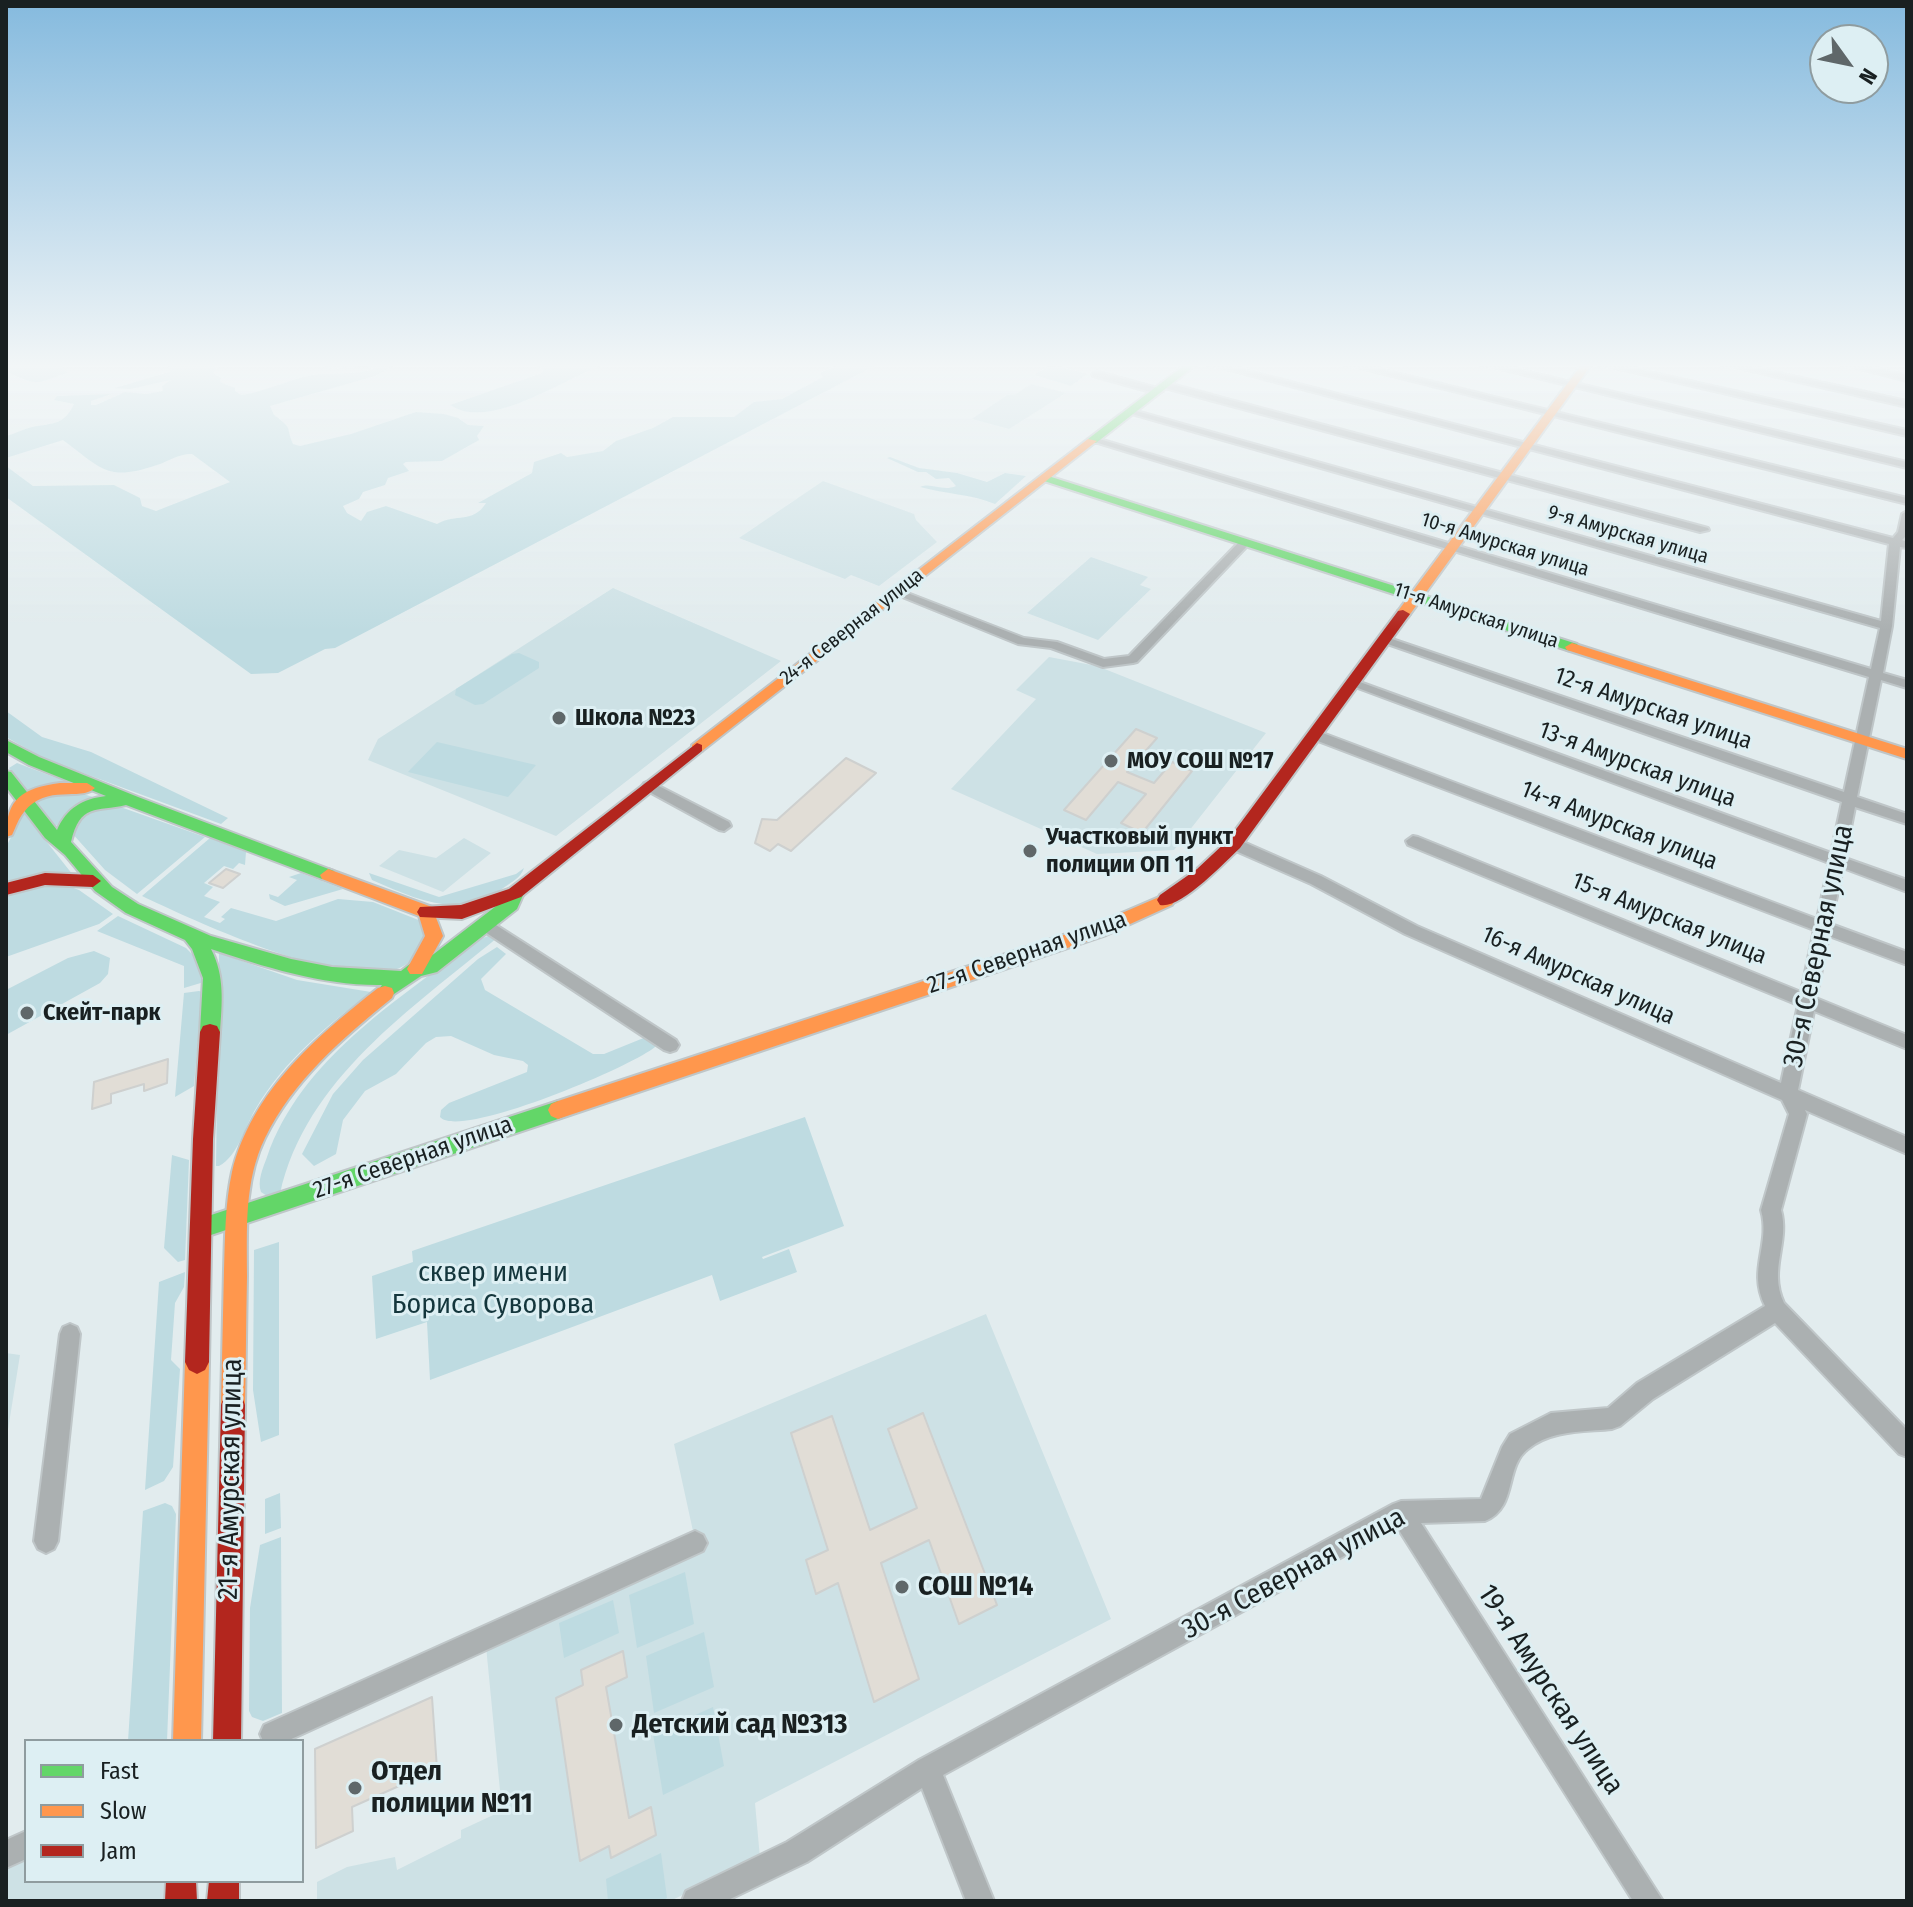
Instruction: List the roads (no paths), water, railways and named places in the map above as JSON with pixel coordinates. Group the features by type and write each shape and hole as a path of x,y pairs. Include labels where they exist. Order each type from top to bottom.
{"main road":[{"name":"24-я Северная улица","path":"426,912 462,912 515,893 1077,453"},
{"name":"27-я Северная улица","path":"202,1228 1100,930 1159,906 1189,887 1234,844 1521,453"},
{"name":"11-я Амурская улица","path":"1045,478 1907,754"},
{"path":"6,745 34,761 98,788 426,912 434,936 429,951 411,973 385,982 343,979 188,931 114,898 93,881 63,841 54,837 6,776"},
{"path":"7,820 24,801 55,789 98,788"},
{"path":"63,841 66,820 82,807 105,800 132,801"},
{"path":"6,889 45,879 93,881"},
{"name":"24-я Северная улица","path":"237,1217 237,1194 245,1156 286,1084 330,1036 411,973 431,967 511,904 515,893"},
{"name":"21-я Амурская улица","path":"187,1739 203,1139 213,981 207,953 188,931"},
{"name":"21-я Амурская улица","path":"227,1739 237,1217"}],"street":[{"name":"10-я Амурская улица","path":"1136,453 1875,677 1907,684"},
{"name":"9-я Амурская улица","path":"1273,453 1886,626"},
{"path":"1411,453 1704,530"},
{"path":"1553,453 1901,543"},
{"path":"1710,453 1907,501"},
{"path":"1857,453 1907,465"},
{"name":"30-я Северная улица","path":"696,1901 797,1852 928,1769 1401,1512 1485,1510 1493,1504 1510,1455 1518,1442 1551,1424 1612,1418 1645,1391 1777,1310 1767,1289 1767,1270 1775,1224 1771,1210 1798,1114 1788,1094 1864,740 1891,584 1907,514"},
{"path":"896,592 1022,641 1053,645 1103,663 1119,663 1133,659 1245,542"},
{"path":"1891,584 1907,589"},
{"name":"12-я Амурская улица","path":"1385,641 1907,819"},
{"name":"13-я Амурская улица","path":"1353,684 1907,886"},
{"name":"14-я Амурская улица","path":"1315,735 1907,959"},
{"path":"649,786 724,826"},
{"name":"15-я Амурская улица","path":"1413,841 1907,1042"},
{"name":"16-я Амурская улица","path":"1234,844 1330,887 1411,930 1907,1146"},
{"path":"485,924 670,1045"},
{"path":"1777,1310 1907,1446"},
{"path":"46,1541 70,1334"},
{"name":"19-я Амурская улица","path":"1401,1512 1649,1901"},
{"path":"273,1734 695,1543"},
{"path":"928,1769 980,1901"}],"place":[{"name":"Школа №23","path":"559,718"},
{"name":"МОУ СОШ №17","path":"1111,761"},
{"name":"Участковый пункт полиции ОП 11","path":"1030,851"},
{"name":"Скейт-парк","path":"27,1013"},
{"name":"СОШ №14","path":"902,1587"},
{"name":"Детский сад №313","path":"616,1725"},
{"name":"Отдел полиции №11","path":"355,1788"}],"park label":[{"name":"сквер имени Бориса Суворова","path":"493,1289"}]}
